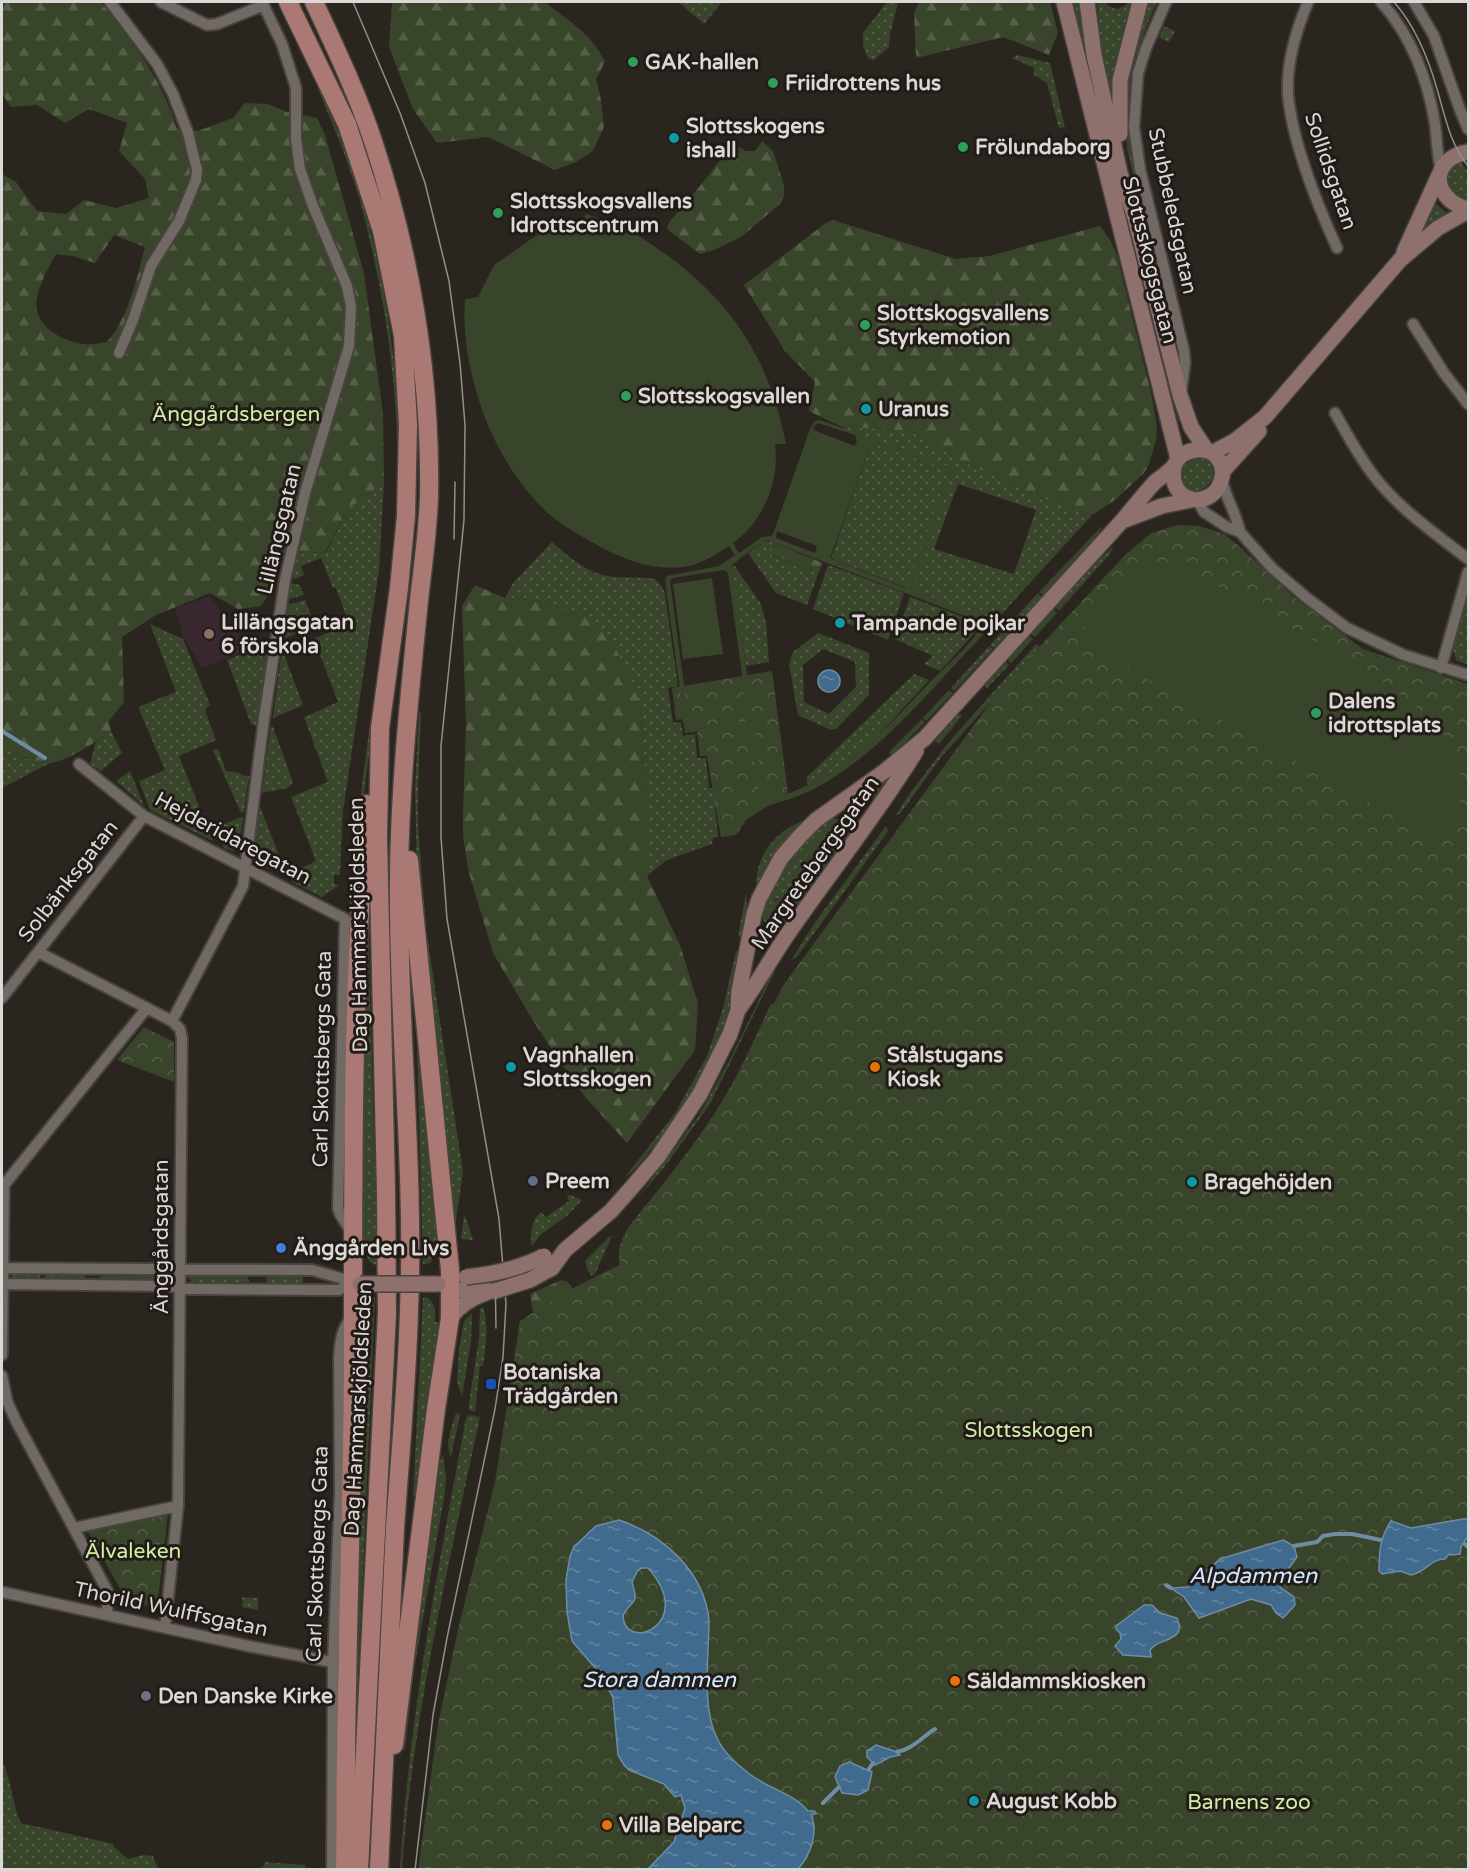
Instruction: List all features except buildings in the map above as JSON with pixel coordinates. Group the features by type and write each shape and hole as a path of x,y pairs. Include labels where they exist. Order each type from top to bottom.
{"main road":[{"name":"Dag Hammarskjöldsleden","path":"288,2 347,124 382,231 403,336 408,425 406,516 399,588 380,728 378,838 387,1191 387,1313 359,1869"},
{"name":"Dag Hammarskjöldsleden","path":"314,2 339,56 372,139 398,225 413,291 423,357 427,422 428,514 399,840 410,1309 393,1562 379,1869"},
{"name":"Slottsskogsgatan","path":"1064,2 1176,463"},
{"name":"Slottsskogsgatan","path":"1088,2 1094,55 1120,172 1127,188 1180,395 1191,427 1209,452"},
{"name":"Slottsskogsgatan","path":"1127,188 1118,94 1121,72 1140,2"},
{"path":"1468,152 1453,156 1440,172 1443,189 1451,201 1468,210"},
{"name":"Margretebergsgatan","path":"1400,260 1440,172"},
{"name":"Margretebergsgatan","path":"738,1010 739,991 759,899 781,858 801,835 816,820 863,788 924,738 1122,521 1151,486 1192,451 1209,452 1236,440 1264,417 1400,260 1438,228 1468,210"},
{"name":"Margretebergsgatan","path":"1122,521 1162,506 1194,500 1214,492 1222,476 1260,430 1264,417"},
{"path":"1209,452 1221,464 1222,476"},
{"path":"1176,463 1174,481 1177,489 1194,500"},
{"path":"345,1869 353,1315 356,1284 352,1233 357,982 368,792 380,728"},
{"name":"Margretebergsgatan","path":"356,1284 459,1287 495,1291 530,1280 548,1262 611,1211 657,1158 700,1094 726,1043 738,1010 758,983 784,939 888,795 924,738"},
{"path":"381,1816 399,1720 436,1409 450,1318 459,1287 403,786"},
{"name":"Margretebergsgatan","path":"459,1287 490,1274 548,1262"}],"street":[{"path":"110,2 157,64 173,94 188,133 197,170 196,180 179,221 151,266 119,353"},
{"path":"161,2 207,25 217,24 263,3"},
{"name":"Stubbeledsgatan","path":"1166,2 1138,73 1134,127 1140,169 1184,351 1185,363 1180,395"},
{"name":"Sollidsgatan","path":"1308,2 1296,32 1289,103 1302,159 1337,248"},
{"path":"1381,2 1404,32 1419,67 1435,123 1440,172"},
{"path":"1414,2 1434,36 1468,129"},
{"name":"Lillängsgatan","path":"246,868 285,580 305,493 349,346 351,307 347,286 300,169 296,140 296,88 282,44 263,3"},
{"path":"1413,324 1444,373 1468,404"},
{"path":"1335,413 1368,468 1382,485 1424,524 1468,559"},
{"path":"1222,476 1226,498 1240,532"},
{"path":"1194,500 1204,512 1227,527 1240,532 1272,568 1342,624 1384,647 1441,668 1468,675"},
{"path":"1441,668 1468,572"},
{"name":"Hejderidaregatan","path":"79,764 144,816 345,919"},
{"name":"Solbänksgatan","path":"2,998 144,816"},
{"path":"38,952 172,1021 243,886 246,868"},
{"name":"Carl Skottsbergs Gata","path":"345,919 338,1208 352,1233"},
{"path":"2,1355 2,1253 6,1173 146,1009"},
{"name":"Änggårdsgatan","path":"165,1627 178,1506 181,1288 183,1038 180,1029 172,1021"},
{"path":"2,1268 312,1270 356,1284"},
{"path":"257,1290 258,1269"},
{"path":"92,1270 92,1285"},
{"path":"2,1284 339,1290 356,1284"},
{"name":"Carl Skottsbergs Gata","path":"332,1869 333,1662 340,1491 339,1358 341,1338 345,1326 353,1315"},
{"path":"2,1376 4,1402 108,1592 107,1614"},
{"path":"74,1528 178,1506"},
{"name":"Thorild Wulffsgatan","path":"2,1592 248,1646 333,1662"}],"shaded area":[{"name":"Lillängsgatan 6 förskola","path":"210,596 236,631 243,652 202,668 183,636 175,608"}],"green space":[{"name":"Änggårdsbergen","path":"2,2 101,2 154,76 177,128 198,131 233,118 245,103 268,104 287,112 317,118 325,135 364,273 383,414 384,482 348,509 325,552 283,554 274,586 261,606 238,609 210,593 156,615 122,637 124,702 109,721 111,731 73,755 50,763 31,760 2,746 2,174 16,182 37,211 66,214 84,200 116,208 149,198 145,179 119,151 127,123 89,109 65,123 37,105 11,107 2,94","holes":["114,235 145,247 126,310 121,322 107,342 77,343 62,338 39,318 37,297 56,254 73,256 95,263"]},
{"path":"389,2 545,2 587,36 605,62 596,79 604,127 593,151 576,162 555,170 488,137 437,143 413,109 389,47 392,4"},
{"path":"678,2 722,2 704,24"},
{"path":"887,2 898,2 889,47 874,60 868,58 863,46 863,33"},
{"path":"919,2 1050,2 1058,33 1049,55 1003,37 916,58 914,12"},
{"path":"1073,2 1084,2 1117,170 1163,361 1181,420 1179,422 1147,307"},
{"path":"1097,2 1105,2 1117,9 1128,2 1134,2 1112,92 1109,89 1102,64"},
{"path":"1148,2 1157,2 1135,62 1128,123 1133,166 1181,362 1180,367 1127,149 1125,106 1129,75"},
{"path":"1164,26 1175,31 1169,42 1159,38"},
{"path":"1017,55 1050,63 1065,127 1059,128 1047,83 1033,74 1034,68 1012,58"},
{"path":"319,85 339,132 362,199 360,200 317,86"},
{"path":"762,141 773,151 784,185 784,196 779,205 741,237 700,254 667,229 668,224 732,143 746,151 755,151"},
{"path":"1458,158 1468,172 1468,202 1455,198 1446,181 1449,170"},
{"path":"360,201 362,201 379,266 390,332 397,399 399,516 391,596 359,837 364,766 391,575 398,481 394,387 389,340"},
{"path":"1433,201 1451,217 1422,232 1421,231"},
{"name":"Slottsskogsvallen","path":"586,214 613,223 671,258 714,296 732,317 760,362 779,415 786,444 775,444 775,472 772,486 753,524 733,543 739,553 762,537 773,534 810,429 815,421 820,420 932,460 950,467 953,471 912,589 984,618 987,624 986,629 922,701 882,740 838,775 797,797 767,806 761,803 748,726 691,732 687,731 685,726 665,580 667,576 719,566 735,555 729,546 693,565 669,568 645,565 611,552 583,537 550,514 519,480 491,432 481,406 467,351 465,299 478,297 494,265 544,230 580,226","holes":["818,423 855,435 857,440 855,446 813,430","873,444 946,469 948,472 908,586 905,588 830,558 870,446","777,531 817,546 815,553 776,538","767,540 978,621 982,627 894,720 858,753 817,781 766,801 732,565","724,570 728,573 748,718 745,721 691,728 670,581 673,578"]},
{"path":"833,220 956,259 989,256 1100,226 1117,255 1157,426 1156,440 1144,473 1115,500 1092,515 1029,493 956,458 911,431 840,426 809,411 815,382 785,351 744,285"},
{"path":"840,426 911,431 956,458 1029,493 1092,515 988,629 985,619 831,558 871,443","holes":["958,484 1036,510 1014,574 934,549"]},
{"path":"1203,457 1214,465 1211,482 1198,491 1186,490 1179,473 1189,462"},
{"path":"384,482 379,570 343,811 340,875 334,875 334,884 339,885 322,897 292,882 293,872 316,861 291,797 328,782 304,717 338,702 314,639 349,623 336,588 333,588 321,558 301,566 304,575 295,579 291,577 298,553 326,552 348,509"},
{"name":"Slottsskogen","path":"1178,525 1199,526 1224,534 1294,597 1363,649 1468,684 1468,1869 418,1870 438,1724 459,1625 495,1482 520,1321 567,1291 621,1264 622,1239 726,1098 744,1067 782,987 1002,687 1125,555 1151,533"},
{"path":"1102,526 1097,535 1043,595 1039,592"},
{"path":"766,541 772,542 770,554 818,574 807,605 776,593 748,553"},
{"path":"552,542 574,560 598,574 655,579 662,586 665,594 678,686 668,688 673,723 681,722 683,736 695,734 697,758 706,758 709,788 717,788 719,807 715,807 718,836 713,838 712,844 667,860 647,876 647,791 640,706 583,616 535,600 505,598 513,583"},
{"path":"772,542 823,563 818,574 769,553"},
{"path":"1113,547 1110,554 1059,611 1055,607"},
{"name":"Dalens idrottsplats","path":"1147,563 1185,573 1236,596 1353,663 1403,696 1425,714 1454,751 1461,775 1458,809 1442,842 1076,640 1098,607 1115,587"},
{"path":"734,565 761,604 766,623 769,662 746,666 732,570"},
{"path":"828,565 904,593 888,640 813,609"},
{"path":"712,578 723,654 683,659 673,584"},
{"path":"290,583 300,585 304,595 289,599"},
{"path":"475,585 505,598 535,600 583,616 607,637 628,668 640,706 647,791 647,876 680,945 698,1004 695,1050 627,1143 586,1098 567,1072 493,953 469,873 463,836 466,726 462,606"},
{"path":"1038,593 1041,597 994,648 990,645"},
{"path":"1468,593 1468,665 1456,660 1453,649"},
{"path":"910,597 979,623 979,628 940,671 924,664 933,656 895,639"},
{"path":"305,600 315,626 283,639 287,605"},
{"path":"1053,609 1057,613 1035,637 1031,634"},
{"path":"150,624 183,639 210,705 205,710 216,740 179,756 213,841 150,810 139,781 165,770 138,707 176,692"},
{"path":"818,633 869,653 869,695 836,729 831,730 798,715 789,664 793,652","holes":["823,649 855,662 856,687 829,714 804,702 803,665"]},
{"path":"1029,636 1033,639 1011,663 1007,659"},
{"path":"1036,644 1040,648 1013,687 989,704 942,756 900,814 896,815 948,743"},
{"path":"265,645 270,646 260,727 251,724 227,660"},
{"path":"989,646 993,649 954,691 951,688"},
{"path":"282,649 303,705 273,718"},
{"path":"1005,661 1009,665 987,688 984,685"},
{"path":"772,671 788,793 746,820 736,835 721,837 707,756 700,756 697,731 685,733 683,719 676,720 672,688"},
{"path":"914,674 929,680 874,740 837,770 808,785 806,778"},
{"path":"949,690 953,693 926,721 923,718"},
{"path":"419,711 421,713 418,825 426,929 463,1172 454,1233 417,870 415,788"},
{"path":"959,714 962,716 939,744 935,741"},
{"path":"922,719 925,722 892,756 889,752"},
{"path":"271,726 293,782 288,788 262,793"},
{"path":"111,731 122,753 101,771 90,764 96,742"},
{"path":"2,746 27,759 50,763 2,788"},
{"path":"218,749 226,771 249,776 244,812 241,813 213,750"},
{"path":"130,771 144,806 116,781"},
{"path":"891,776 876,801 866,794"},
{"path":"260,807 287,875 264,866 255,854 254,838"},
{"path":"243,818 238,848 233,851 224,848 216,828"},
{"path":"833,818 843,821 847,825 849,836 786,925 778,928 771,927 761,915 770,889 799,845 822,823","holes":["831,843 834,848 830,859 814,867","775,899 782,900 778,916 770,914"]},
{"path":"802,821 804,823 777,851 756,885 760,864 769,846 775,838"},
{"path":"886,826 888,831 797,957 791,960 816,921"},
{"path":"826,838 834,848 830,860 823,865 816,866 807,857 807,850 813,843"},
{"path":"367,881 372,887 368,925 376,1265 369,1260 365,1246 361,1246 363,947"},
{"path":"746,893 747,908 741,938 738,936"},
{"path":"780,898 785,904 782,914 774,916 770,914 771,903"},
{"path":"736,951 740,952 733,992 705,1070 674,1121 638,1166 625,1177 675,1113 707,1056 723,1008"},
{"path":"773,971 775,972 710,1104 666,1165 637,1199 699,1115 729,1061"},
{"path":"774,1003 748,1067 628,1259 620,1266 619,1249 627,1230 711,1119 735,1079 771,1004"},
{"path":"416,1007 440,1247 435,1248 431,1262 423,1265"},
{"path":"144,1027 174,1042 174,1082 117,1060"},
{"path":"567,1196 582,1200 568,1215 540,1235 531,1245 532,1227 538,1215 541,1212 546,1217 569,1201"},
{"path":"464,1216 466,1218 473,1240 461,1239"},
{"path":"612,1236 596,1272 592,1276 585,1261"},
{"path":"193,1273 245,1274 249,1281 236,1285 191,1282 188,1276"},
{"path":"12,1274 40,1274 40,1279 12,1279"},
{"path":"45,1274 84,1274 86,1279 45,1279"},
{"path":"170,1275 172,1278 169,1281 102,1280 99,1276"},
{"path":"269,1275 303,1275 303,1285 268,1284 266,1279"},
{"path":"561,1280 568,1282 573,1289 534,1318 530,1294"},
{"path":"375,1297 356,1768 362,1318 367,1302"},
{"path":"427,1297 435,1311 435,1322 443,1322 418,1496 413,1496 423,1298"},
{"path":"483,1307 486,1344 483,1366 480,1366 475,1412 469,1410 469,1404 479,1338 480,1308"},
{"path":"472,1313 471,1342 462,1396 457,1382 459,1350 464,1321"},
{"path":"456,1413 460,1414 451,1457 448,1441"},
{"path":"469,1415 480,1417 423,1698 407,1812 402,1869 400,1869 417,1699 445,1530 466,1418"},
{"path":"443,1454 445,1492 414,1670 405,1749 401,1748 436,1474"},
{"name":"Älvaleken","path":"168,1513 157,1608 127,1601 87,1530"},
{"path":"241,1597 258,1598 258,1610 242,1607"},
{"path":"2,1761 21,1823 114,1844 113,1846 128,1859 143,1855 153,1856 158,1869 2,1869"},
{"path":"265,1862 305,1865 305,1869 262,1869"}],"water":[{"path":"829,670 837,673 840,681 837,689 829,692 821,689 818,681 821,673"},
{"path":"1468,1519 1468,1536 1461,1547 1460,1554 1449,1554 1445,1559 1436,1561 1411,1575 1400,1571 1382,1574 1379,1571 1381,1545 1384,1533 1391,1521 1411,1528"},
{"name":"Stora dammen","path":"619,1520 651,1535 679,1558 699,1586 706,1603 709,1620 707,1696 709,1711 720,1743 732,1758 751,1775 788,1795 808,1811 816,1813 811,1815 814,1829 812,1844 798,1869 648,1869 674,1842 685,1808 681,1795 675,1797 664,1784 629,1770 624,1765 618,1755 613,1698 603,1677 572,1641 567,1612 566,1580 570,1556 574,1547 596,1526","holes":["648,1568 661,1588 665,1604 662,1618 655,1627 645,1632 634,1632 626,1626 623,1615 634,1601 632,1582 638,1570"]},
{"name":"Alpdammen","path":"1283,1540 1294,1546 1297,1557 1280,1580 1280,1587 1294,1597 1295,1605 1283,1618 1271,1605 1251,1599 1199,1618 1184,1597 1171,1588 1188,1587 1220,1559"},
{"path":"1144,1605 1152,1605 1160,1613 1177,1618 1179,1631 1171,1638 1154,1646 1150,1650 1151,1657 1123,1655 1115,1646 1121,1639 1116,1626"},
{"path":"876,1745 900,1755 890,1757 875,1765 867,1757 867,1751"},
{"path":"849,1762 872,1772 868,1790 858,1795 842,1793 835,1777 840,1766"}],"waterway":[{"path":"2,731 45,758"},
{"path":"1294,1546 1317,1542 1323,1536 1335,1534 1352,1534 1381,1540"},
{"path":"1465,1544 1468,1547"},
{"path":"1166,1585 1171,1588"},
{"path":"897,1752 913,1746 935,1729"},
{"path":"869,1769 873,1763"},
{"path":"823,1803 839,1787"}],"tram line":[{"path":"353,2 400,113 425,183 449,281 460,363 465,425 464,520 441,746 441,837 447,919 499,1219 506,1304 503,1357 495,1409 433,1715 415,1870"},
{"path":"1394,2 1409,22 1425,54 1452,139 1468,166"},
{"path":"454,539 455,482"},
{"path":"495,1268 496,1328"}],"place":[{"name":"GAK-hallen","path":"633,62"},
{"name":"Friidrottens hus","path":"773,83"},
{"name":"Slottsskogens ishall","path":"674,138"},
{"name":"Frölundaborg","path":"963,147"},
{"name":"Slottsskogsvallens Idrottscentrum","path":"498,213"},
{"name":"Slottskogsvallens Styrkemotion","path":"865,325"},
{"name":"Slottsskogsvallen","path":"626,396"},
{"name":"Uranus","path":"866,409"},
{"name":"Tampande pojkar","path":"840,623"},
{"name":"Lillängsgatan 6 förskola","path":"209,634"},
{"name":"Dalens idrottsplats","path":"1316,713"},
{"name":"Vagnhallen Slottsskogen","path":"511,1067"},
{"name":"Stålstugans Kiosk","path":"875,1067"},
{"name":"Preem","path":"533,1181"},
{"name":"Bragehöjden","path":"1192,1182"},
{"name":"Änggården Livs","path":"281,1248"},
{"name":"Botaniska Trädgården","path":"491,1384"},
{"name":"Säldammskiosken","path":"955,1681"},
{"name":"Den Danske Kirke","path":"146,1696"},
{"name":"August Kobb","path":"974,1801"},
{"name":"Villa Belparc","path":"607,1825"}],"park label":[{"name":"Barnens zoo","path":"1249,1802"}]}
